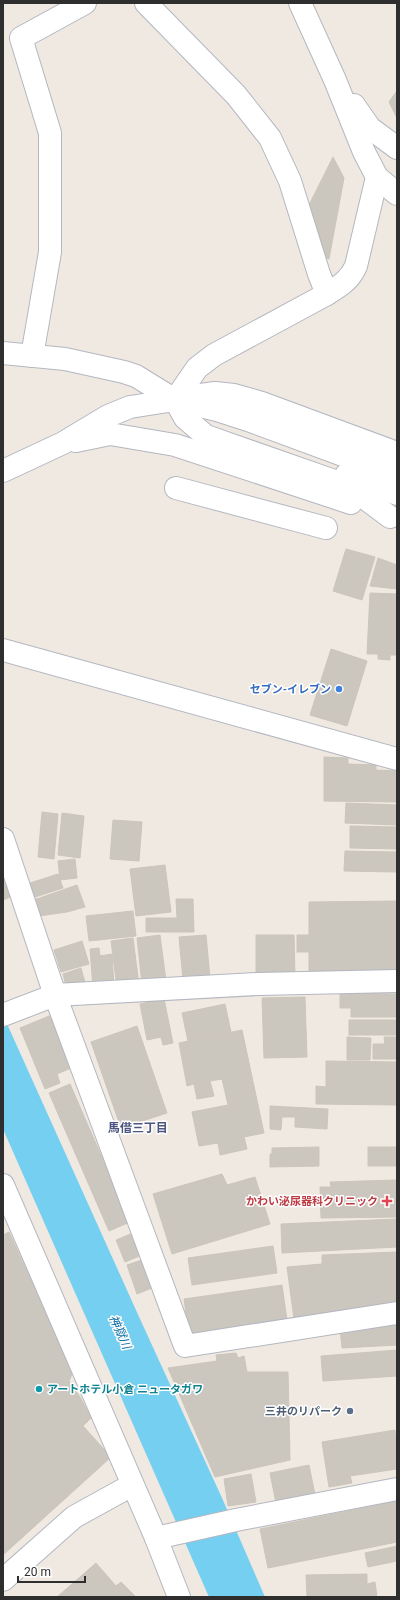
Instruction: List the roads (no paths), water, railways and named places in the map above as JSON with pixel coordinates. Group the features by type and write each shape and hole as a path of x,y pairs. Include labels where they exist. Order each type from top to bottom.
{"street":[{"path":"32,356 50,252 50,133 21,38 85,3"},
{"path":"146,3 236,95 270,138 290,181 319,274 328,294"},
{"path":"300,3 335,80 364,152 377,178 397,194"},
{"path":"335,80 370,128 397,148"},
{"path":"175,400 197,368 214,355 328,294 352,276 356,266 377,178"},
{"path":"3,353 65,359 124,372 136,376 175,400 217,410 397,475"},
{"path":"3,471 63,443 108,416 130,407 215,393 234,395 262,403 397,453"},
{"path":"175,400 185,418 206,436 340,483 358,493 393,518"},
{"path":"217,410 262,441 284,452 397,494"},
{"path":"63,443 110,434 175,445 312,489 393,518"},
{"path":"176,488 326,528"},
{"path":"303,521 312,489"},
{"path":"3,650 397,758"},
{"path":"3,839 55,995 185,1346 397,1314"},
{"path":"3,1015 55,995 258,984 397,981"},
{"path":"3,1185 156,1538 179,1597"},
{"path":"3,1580 74,1517 132,1485"},
{"path":"156,1538 236,1520 397,1489"}],"water":[{"name":"神獄川","path":"3,1015 222,1498 265,1597 209,1597 3,1129"}],"place":[{"name":"セブン-イレブン","path":"339,689"},
{"name":"かわい泌尿器科クリニック","path":"387,1201"},
{"name":"アートホテル小倉 ニュータガワ","path":"39,1389"},
{"name":"三井のリパーク","path":"350,1411"}],"district":[{"name":"馬借三丁目","path":"138,1128"}]}
